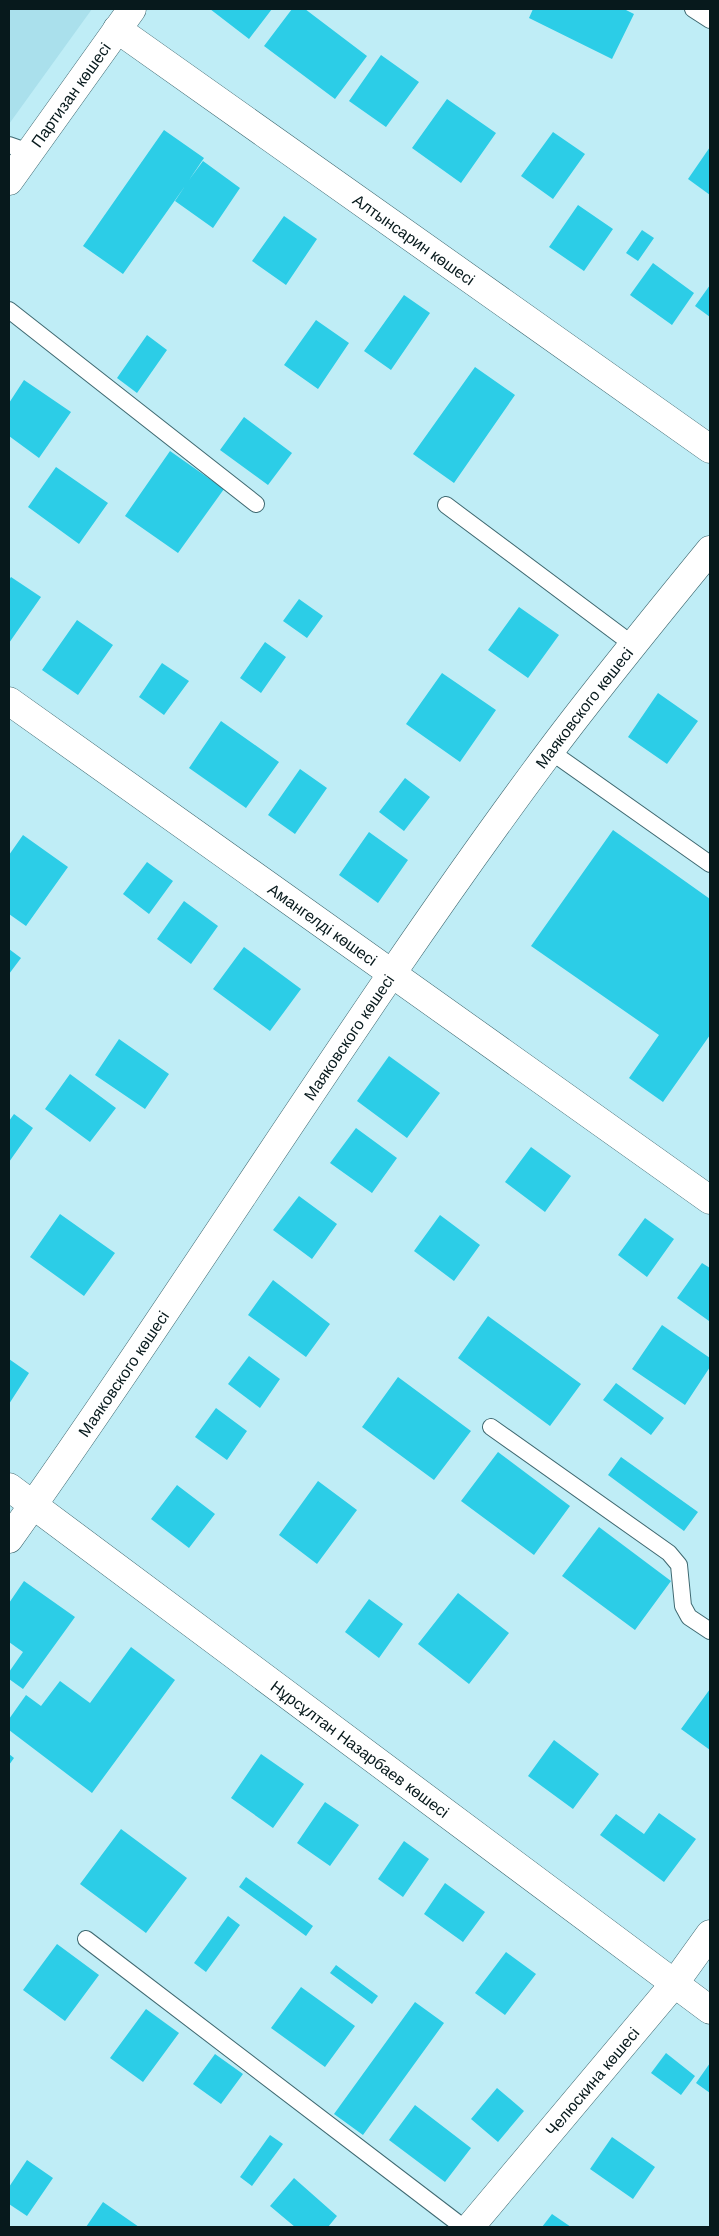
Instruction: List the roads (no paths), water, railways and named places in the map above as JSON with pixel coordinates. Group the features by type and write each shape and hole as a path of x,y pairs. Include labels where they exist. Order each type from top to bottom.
{"street":[{"name":"Партизан көшесі","path":"9,180 19,148 125,19"},
{"name":"Алтынсарин көшесі","path":"125,19 710,449"},
{"name":"Маяковского көшесі","path":"9,1539 392,974 550,751 632,644 710,550"},
{"name":"Амангелді көшесі","path":"9,701 710,1200"},
{"name":"Нұрсұлтан Назарбаев көшесі","path":"9,1487 710,2010"},
{"name":"Челюскина көшесі","path":"470,2227 674,1984 710,1934"}],"lane":[{"path":"693,9 710,20"},
{"path":"9,310 256,504"},
{"path":"446,505 632,644"},
{"path":"550,751 710,864"},
{"path":"491,1427 669,1554 680,1566 683,1606 689,1617 710,1631"},
{"path":"86,1939 463,2227"}]}
